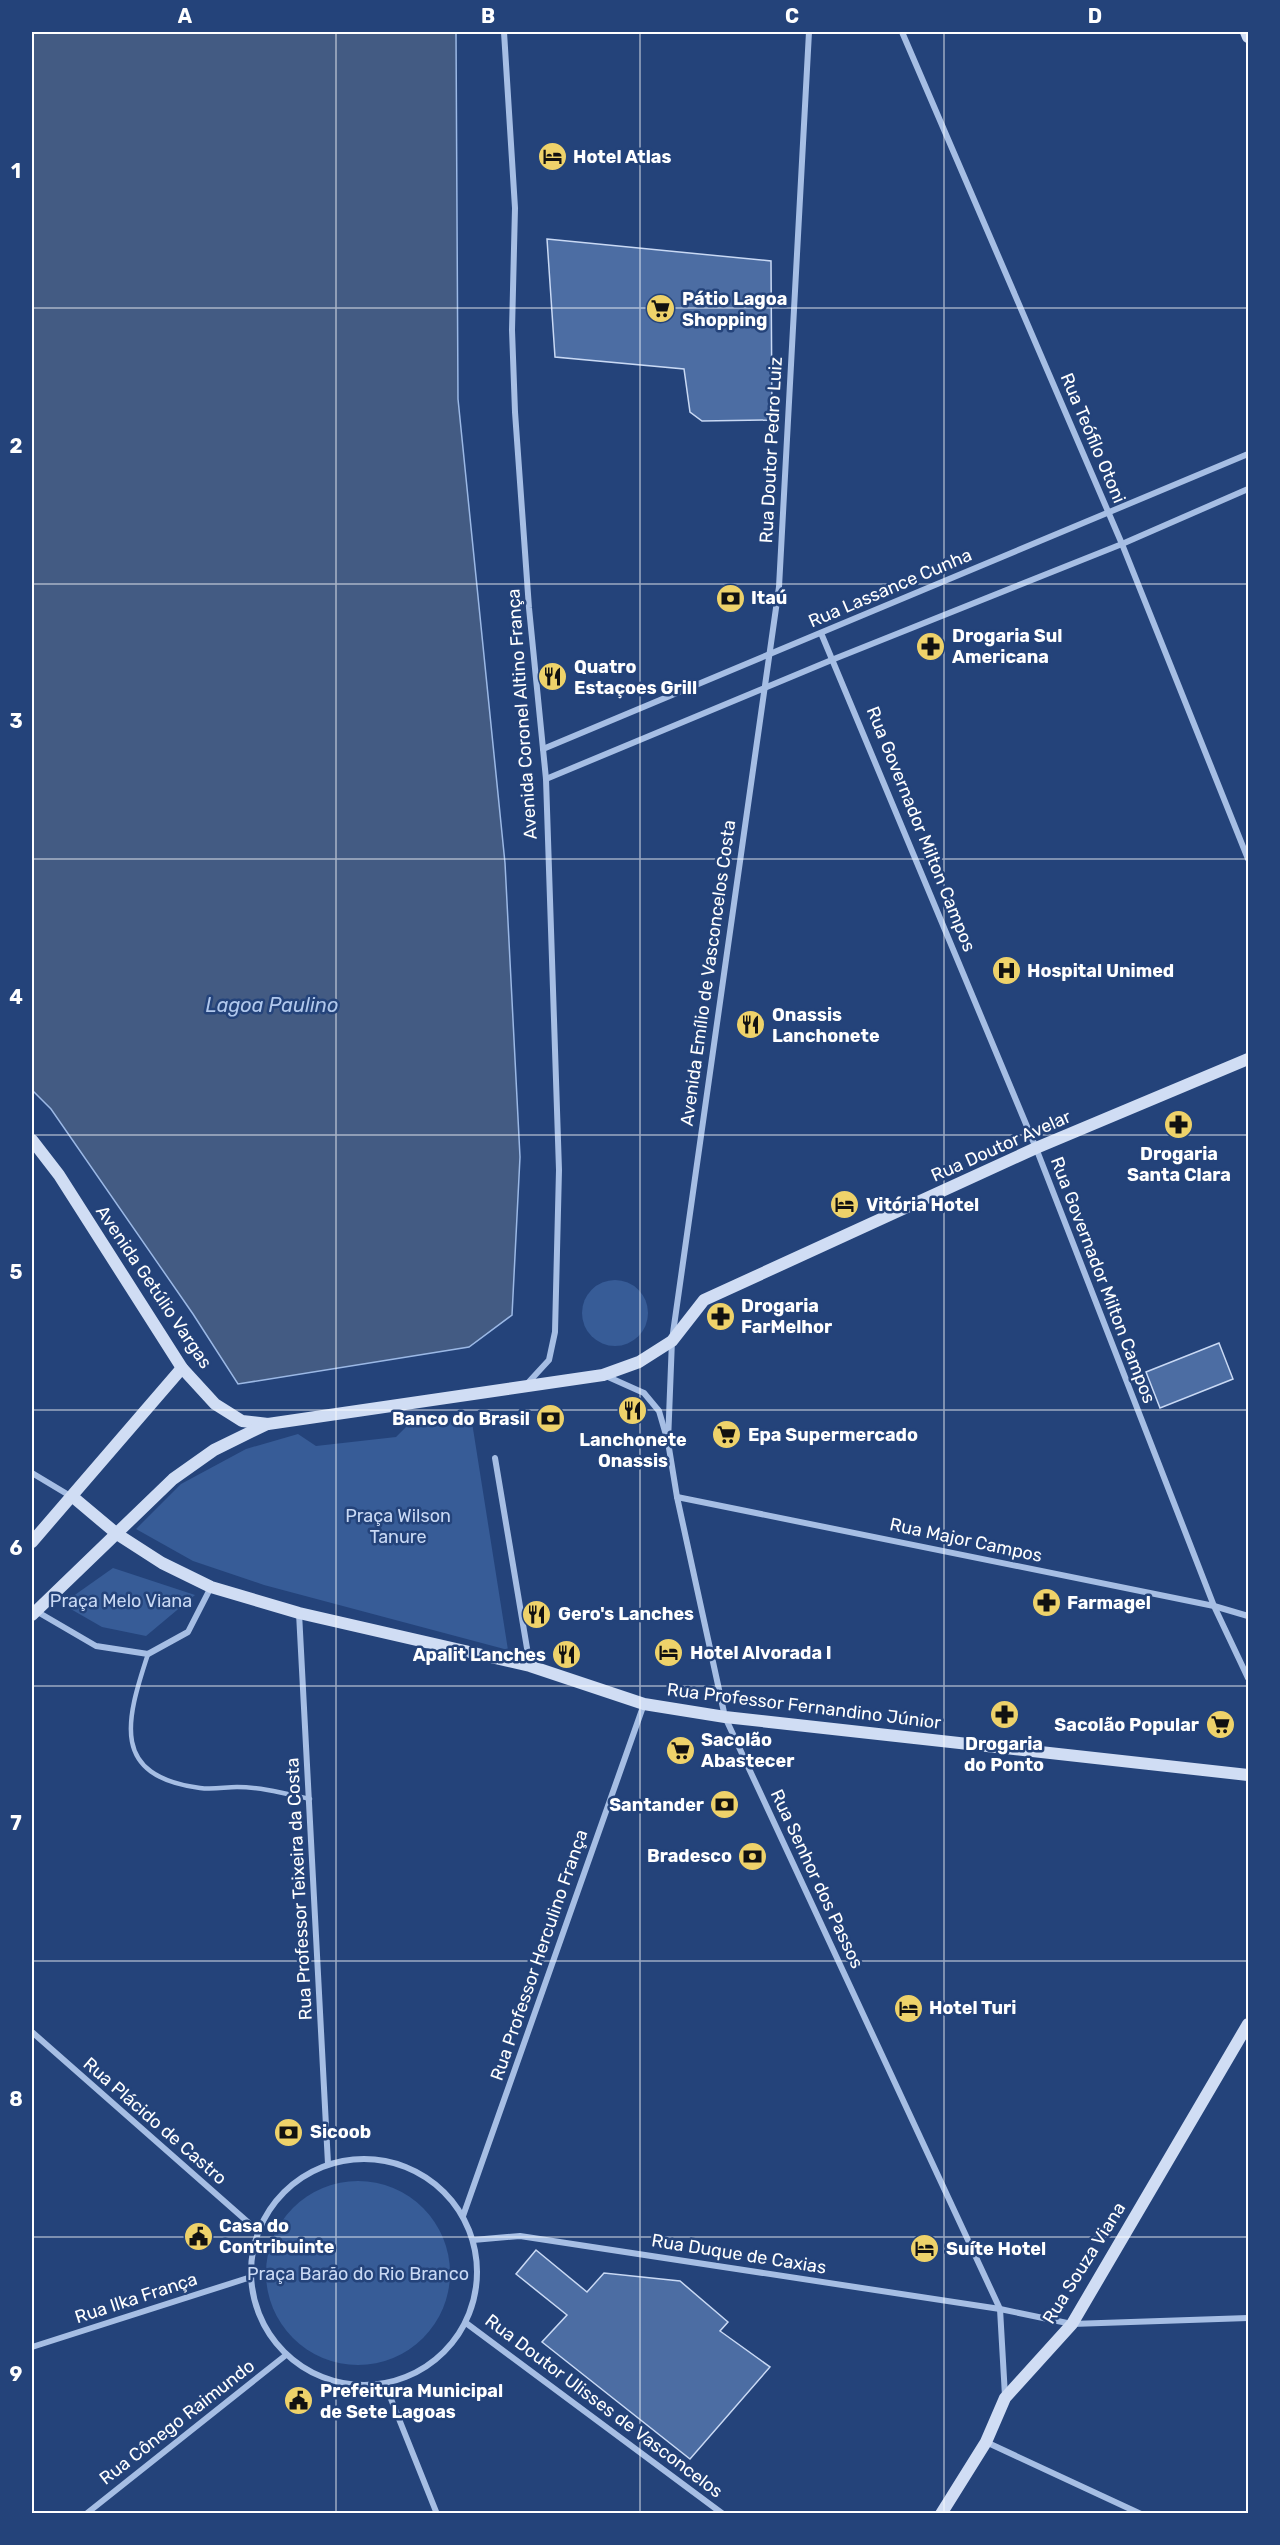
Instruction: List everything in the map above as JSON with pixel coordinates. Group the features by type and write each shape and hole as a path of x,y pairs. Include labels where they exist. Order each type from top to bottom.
{"main road":[{"path":"1246,32 1248,37"},
{"name":"Rua Doutor Avelar","path":"672,1342 704,1300 1036,1149 1248,1059"},
{"name":"Avenida Getúlio Vargas","path":"32,1140 59,1175 182,1368 215,1404 242,1421 268,1424"},
{"path":"34,1613 173,1479 214,1450 268,1424 603,1375 639,1362 672,1342"},
{"path":"32,1542 182,1368"},
{"name":"Rua Professor Fernandino Júnior","path":"73,1497 117,1534 162,1563 211,1587 299,1613 531,1666 644,1704 725,1717 1248,1775"},
{"name":"Rua Souza Viana","path":"941,2514 986,2442 1005,2398 1072,2324 1248,2024"}],"street":[{"name":"Avenida Coronel Altino França","path":"504,32 515,208 512,330 515,412 529,608 546,779 559,1170 555,1332 549,1360 526,1386"},
{"name":"Rua Doutor Pedro Luiz","path":"763,689 779,587 809,32"},
{"name":"Rua Teófilo Otoni","path":"902,32 1122,544 1248,859"},
{"name":"Rua Lassance Cunha","path":"543,749 1248,454"},
{"path":"546,779 834,659 1122,544 1248,489"},
{"name":"Rua Governador Milton Campos","path":"821,633 834,659 1036,1149 1214,1606 1248,1678"},
{"name":"Avenida Emílio de Vasconcelos Costa","path":"672,1342 763,689"},
{"name":"Rua Senhor dos Passos","path":"668,1442 672,1342"},
{"name":"Rua Senhor dos Passos","path":"603,1375 644,1393 659,1411 668,1442 677,1497 725,1717 1000,2308 1005,2398"},
{"path":"495,1458 531,1666"},
{"path":"32,1473 73,1497"},
{"name":"Rua Major Campos","path":"677,1497 1214,1606 1248,1616"},
{"path":"34,1613 96,1646 148,1654 188,1632 211,1587"},
{"name":"Rua Professor Teixeira da Costa","path":"299,1613 328,2164"},
{"name":"Rua Professor Herculino França","path":"463,2216 644,1704"},
{"name":"Rua Plácido de Castro","path":"32,2032 258,2231"},
{"path":"353,2159 380,2160 413,2170 442,2189 463,2216 473,2240 478,2268 476,2296 466,2323 452,2344 433,2363 410,2376 385,2384 349,2384 315,2375 286,2355 268,2332 260,2314 251,2277 258,2231 278,2198 308,2174 328,2164 353,2159"},
{"name":"Rua Duque de Caxias","path":"473,2240 520,2236 1000,2308"},
{"name":"Rua Ilka França","path":"32,2347 251,2277"},
{"path":"1000,2308 1072,2324 1248,2318"},
{"name":"Rua Doutor Ulisses de Vasconcelos","path":"466,2323 723,2514"},
{"name":"Rua Cônego Raimundo","path":"86,2514 286,2355"},
{"path":"385,2384 437,2514"},
{"path":"986,2442 1141,2514"}],"lane":[{"path":"148,1654 130,1725 135,1755 141,1765 169,1781 185,1786 208,1789 239,1787 310,1799"}],"green space":[{"path":"609,1280 621,1280 633,1285 643,1295 648,1313 646,1326 633,1341 621,1346 609,1346 597,1341 587,1331 582,1319 582,1307 587,1295 597,1285"},
{"name":"Praça Wilson Tanure","path":"471,1416 508,1650 264,1585 193,1561 136,1529 181,1484 246,1449 298,1434 316,1446 396,1437 411,1422"},
{"name":"Praça Melo Viana","path":"113,1568 195,1595 146,1636 102,1627 62,1604"},
{"name":"Praça Barão do Rio Branco","path":"358,2181 393,2188 409,2196 423,2208 435,2222 443,2238 450,2273 443,2308 435,2324 423,2338 409,2350 393,2358 358,2365 323,2358 307,2350 293,2338 281,2324 273,2308 266,2273 273,2238 281,2222 293,2208 307,2196 323,2188"}],"water":[{"name":"Lagoa Paulino","path":"32,32 456,32 458,399 505,863 520,1157 512,1315 469,1347 238,1384 193,1314 51,1109 32,1090"}],"building":[{"name":"Pátio Lagoa Shopping","path":"547,239 771,261 772,420 702,421 690,412 684,369 555,357"},
{"path":"1219,1343 1233,1379 1160,1408 1146,1372"},
{"path":"536,2250 587,2292 604,2273 680,2281 728,2322 720,2331 770,2367 690,2459 542,2342 567,2315 516,2274"}],"place":[{"name":"Hotel Atlas","path":"552,157"},
{"name":"Pátio Lagoa Shopping","path":"661,309"},
{"name":"Itaú","path":"730,598"},
{"name":"Drogaria Sul Americana","path":"931,646"},
{"name":"Quatro Estaçoes Grill","path":"553,677"},
{"name":"Hospital Unimed","path":"1006,971"},
{"name":"Onassis Lanchonete","path":"751,1025"},
{"name":"Drogaria Santa Clara","path":"1179,1125"},
{"name":"Vitória Hotel","path":"845,1205"},
{"name":"Drogaria FarMelhor","path":"720,1316"},
{"name":"Lanchonete Onassis","path":"633,1411"},
{"name":"Banco do Brasil","path":"551,1419"},
{"name":"Epa Supermercado","path":"727,1435"},
{"name":"Farmagel","path":"1046,1603"},
{"name":"Gero's Lanches","path":"537,1614"},
{"name":"Hotel Alvorada I","path":"669,1653"},
{"name":"Apalit Lanches","path":"567,1655"},
{"name":"Drogaria do Ponto","path":"1004,1715"},
{"name":"Sacolão Popular","path":"1220,1725"},
{"name":"Sacolão Abastecer","path":"680,1750"},
{"name":"Santander","path":"725,1805"},
{"name":"Bradesco","path":"753,1856"},
{"name":"Hotel Turi","path":"908,2008"},
{"name":"Sicoob","path":"289,2132"},
{"name":"Casa do Contribuinte","path":"198,2236"},
{"name":"Suíte Hotel","path":"925,2249"},
{"name":"Prefeitura Municipal de Sete Lagoas","path":"299,2401"}]}
